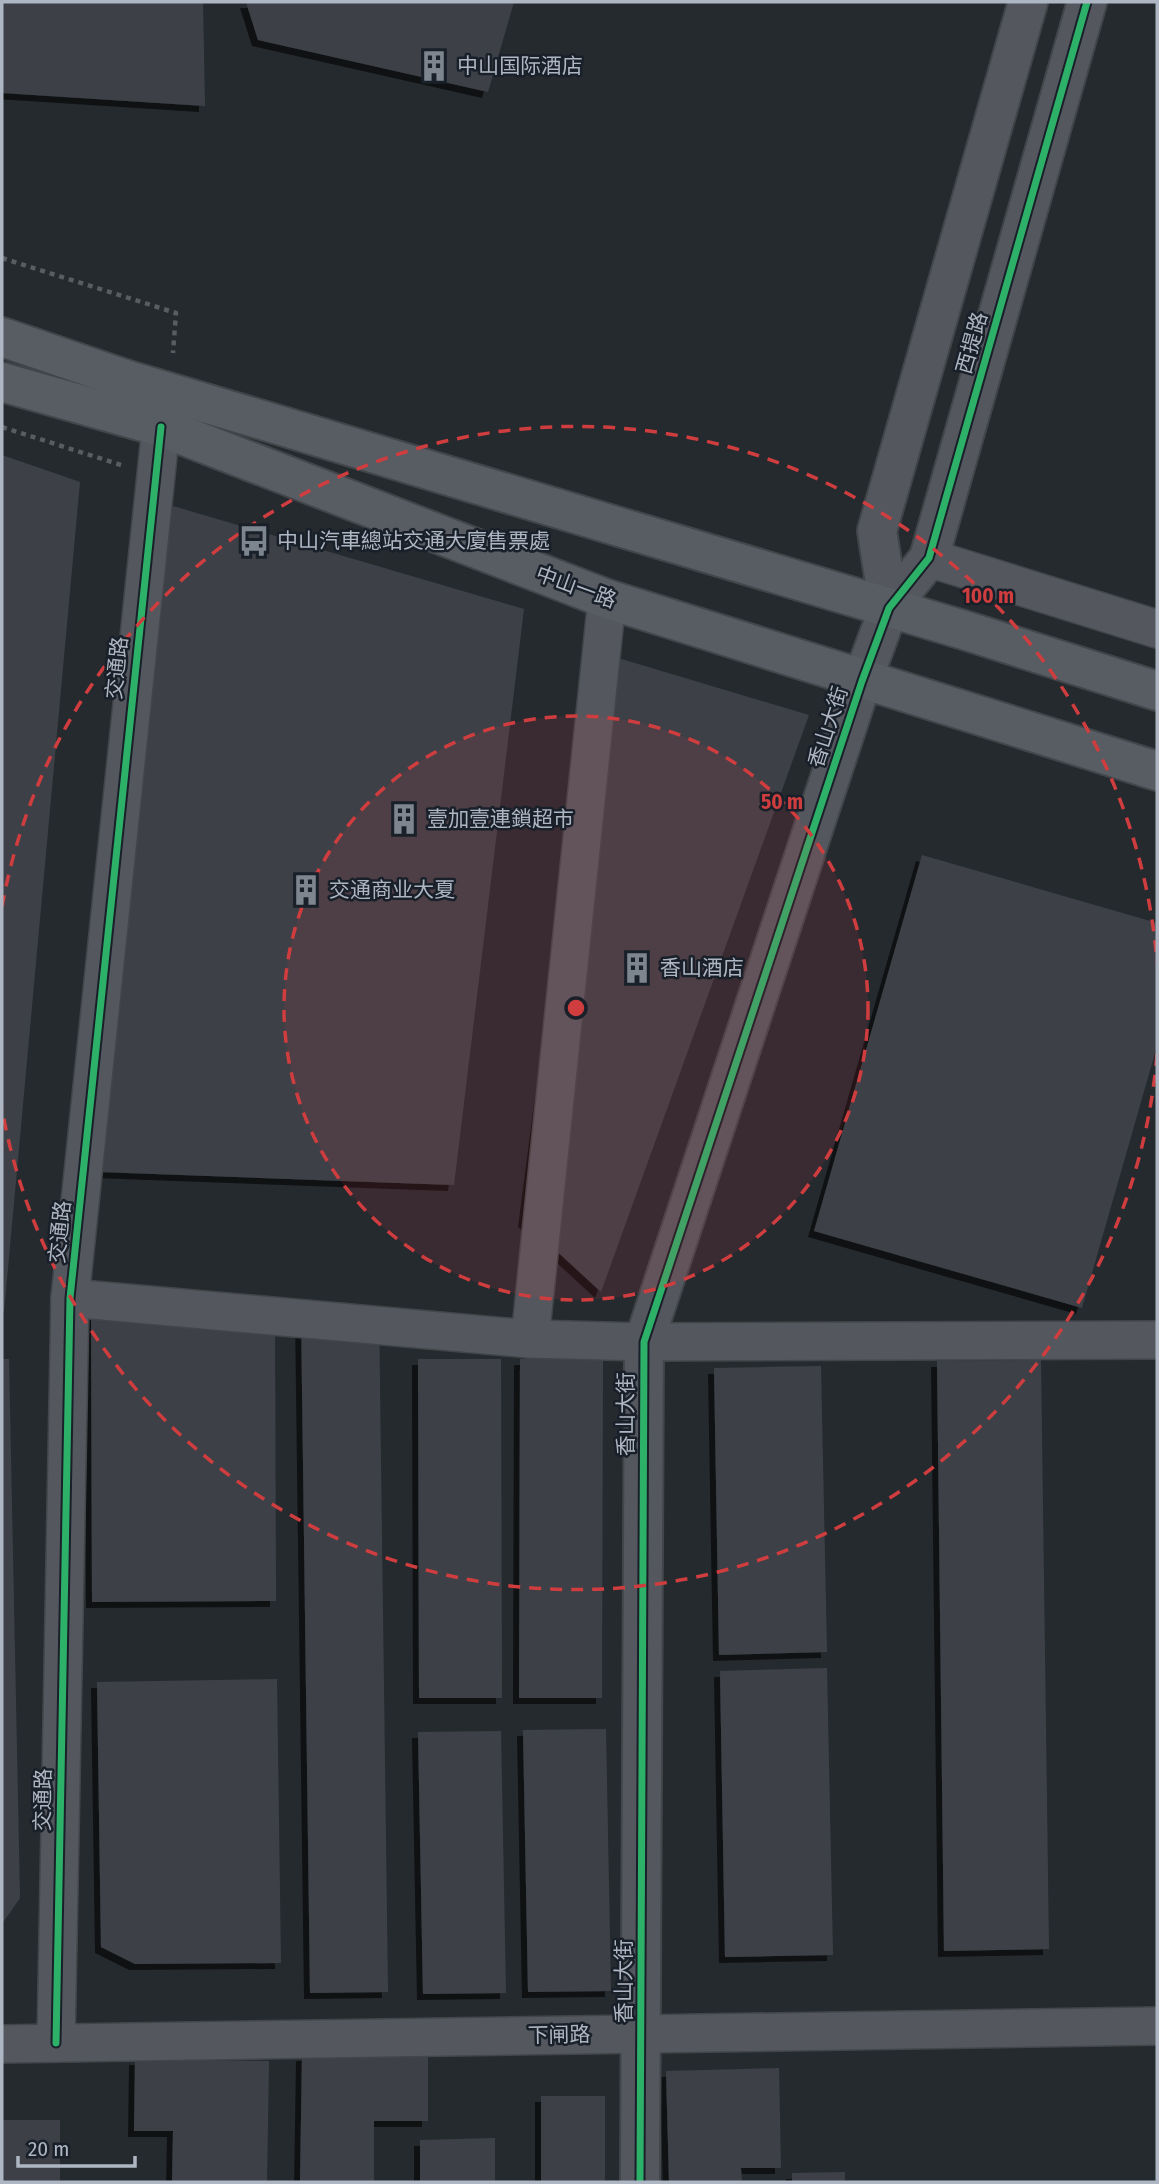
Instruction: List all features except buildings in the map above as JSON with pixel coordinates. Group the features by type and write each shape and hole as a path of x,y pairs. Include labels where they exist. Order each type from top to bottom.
{"main road":[{"name":"中山一路","path":"2,337 607,600 1157,771"},
{"name":"中山一路","path":"2,382 165,410 889,608 1157,691"}],"street":[{"path":"889,608 877,531 1028,2"},
{"name":"西提路","path":"862,681 889,608 929,558 1087,2"},
{"name":"交通路","path":"56,2043 70,1298 154,475 165,410"},
{"path":"929,558 1157,629"},
{"path":"530,1339 607,600"},
{"name":"香山大街","path":"640,2182 644,1342 862,681"},
{"path":"70,1298 530,1339 644,1342 1157,1340"},
{"name":"下闸路","path":"2,2044 1157,2026"}],"path":[{"path":"2,258 176,313 165,410"},
{"path":"2,427 154,475"}],"cycle path":[{"path":"640,2182 644,1342 862,681 889,608 929,558 1087,2"},
{"path":"56,2043 70,1298 161,427"}],"place":[{"name":"中山国际酒店","path":"434,66"},
{"name":"中山汽車總站交通大廈售票處","path":"254,541"},
{"name":"壹加壹連鎖超市","path":"404,819"},
{"name":"交通商业大夏","path":"306,890"},
{"name":"香山酒店","path":"637,968"}]}
